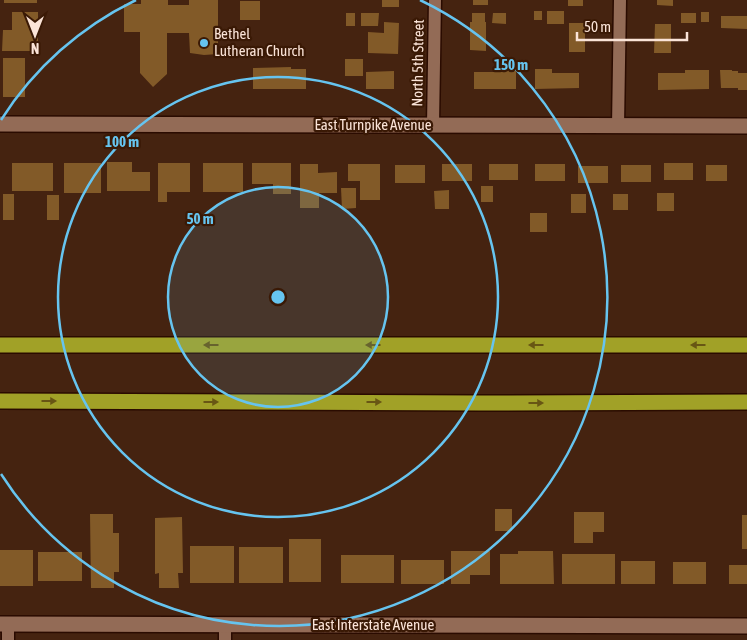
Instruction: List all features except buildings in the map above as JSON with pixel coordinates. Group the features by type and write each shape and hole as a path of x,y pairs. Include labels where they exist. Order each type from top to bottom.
{"highway":[{"path":"0,344 747,345"},
{"path":"0,401 745,402"}],"street":[{"name":"North 5th Street","path":"433,126 434,0"},
{"path":"618,126 620,0"},
{"name":"East Turnpike Avenue","path":"0,124 747,126"},
{"path":"4,624 8,640"},
{"name":"East Interstate Avenue","path":"4,624 747,626"},
{"path":"225,624 225,640"}],"place":[{"name":"Bethel Lutheran Church","path":"204,43"}]}
